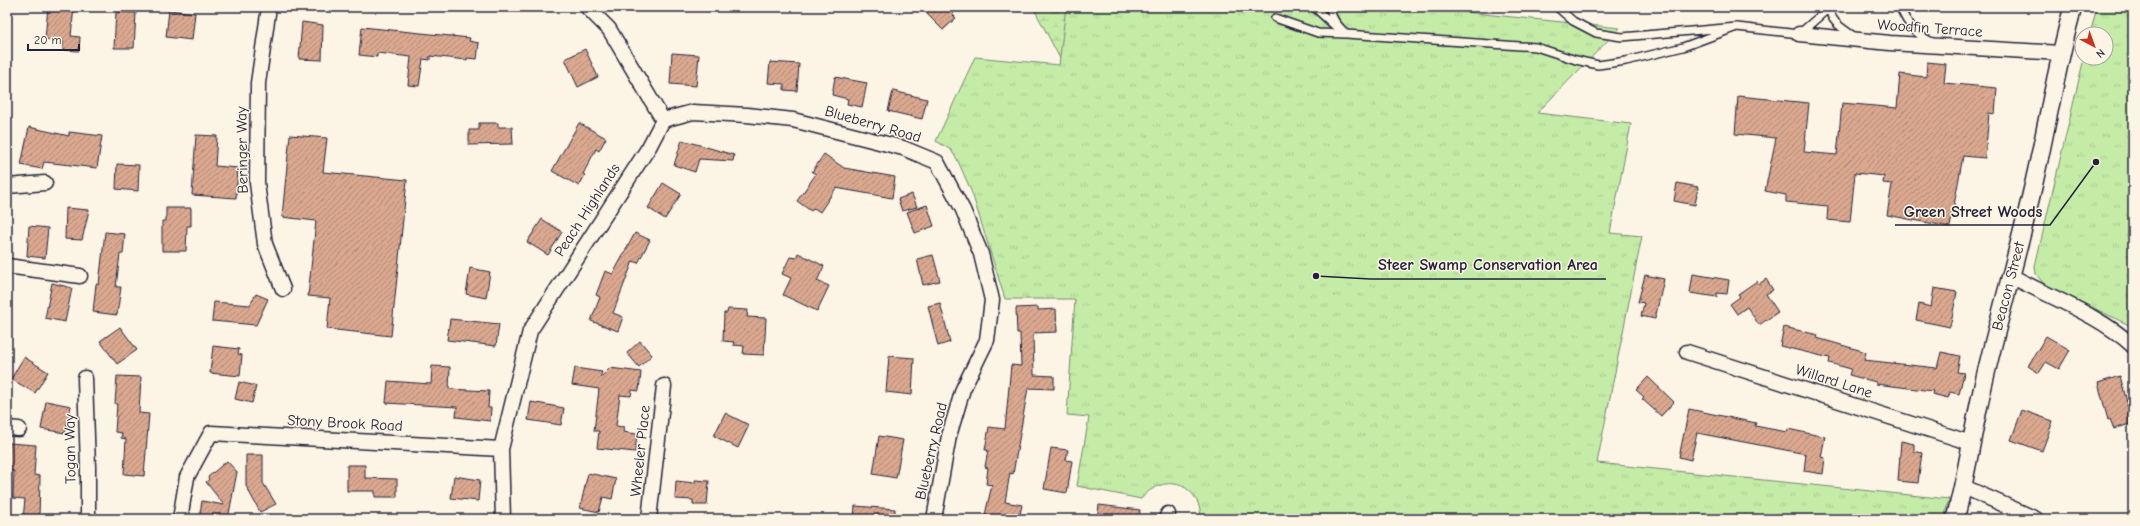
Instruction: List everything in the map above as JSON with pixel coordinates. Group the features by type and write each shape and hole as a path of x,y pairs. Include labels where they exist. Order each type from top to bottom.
{"street":[{"name":"Beringer Way","path":"269,7 258,83 257,183 265,244 283,289"},
{"path":"587,7 609,29 663,120"},
{"name":"Beacon Street","path":"1955,519 1964,487 1971,443 1986,371 2035,178 2060,53 2073,7"},
{"name":"Woodfin Terrace","path":"1799,34 1861,41 2060,53"},
{"name":"Blueberry Road","path":"663,120 693,112 794,120 903,148 937,162 963,210 982,254 992,300 987,340 963,390 949,436 934,519"},
{"name":"Peach Highlands","path":"501,449 530,331 649,147 663,120"},
{"path":"7,186 46,183"},
{"path":"7,266 80,276"},
{"path":"2011,276 2096,320 2120,334 2133,346"},
{"name":"Willard Lane","path":"1687,352 1971,443"},
{"name":"Togan Way","path":"85,378 88,519"},
{"name":"Wheeler Place","path":"650,519 664,386"},
{"name":"Stony Brook Road","path":"180,519 187,477 211,433 501,449"},
{"path":"501,449 503,519"},
{"path":"1964,487 2036,519"}],"lane":[{"path":"1314,7 1329,23 1346,34"},
{"path":"1330,7 1335,23 1346,34"},
{"path":"1557,7 1573,21 1596,33 1622,37 1737,27 1799,34 1830,7"},
{"path":"1830,7 1830,13 1837,25 1861,41"},
{"path":"1900,7 1908,24 1917,35 1941,46"},
{"path":"1275,18 1318,34 1346,34 1536,48 1598,65 1626,61 1683,47 1737,27"}],"green space":[{"path":"1033,7 1121,7 1065,68"},
{"path":"1066,7 1415,7 1620,28 1537,113 1631,124 1610,233 1642,236 1597,463 1949,499 1944,519 1245,519 1201,515 1198,503 1193,494 1186,488 1177,484 1159,486 1149,491 1141,499 1077,486 1089,417 1067,415 1075,299 1005,299 972,193 958,161 951,150 936,141 975,57 1059,65"},
{"path":"2097,7 2133,7 2133,327 2044,284 2036,274 2035,266 2082,66 2114,66 2114,26 2092,26"}],"building":[{"path":"48,7 74,7 71,36 80,37 79,51 63,50 63,41 45,39"},
{"path":"920,7 959,7 952,14 956,18 943,30"},
{"path":"169,10 195,13 192,40 166,37"},
{"path":"116,12 136,13 134,48 114,48"},
{"path":"302,22 323,25 322,60 299,59"},
{"path":"362,27 470,38 469,41 479,43 477,59 467,58 467,60 430,56 430,60 423,59 419,86 408,85 411,57 377,53 377,57 359,55"},
{"path":"585,49 598,77 578,87 565,59"},
{"path":"672,53 699,55 696,86 670,84"},
{"path":"770,62 799,64 797,91 784,90 784,84 768,83"},
{"path":"1927,62 1946,64 1944,83 1997,88 1995,114 1989,113 1985,158 1963,156 1950,227 1887,215 1892,184 1883,183 1884,176 1855,173 1850,222 1827,220 1828,206 1786,202 1786,195 1765,191 1776,138 1735,134 1738,96 1809,103 1804,152 1837,155 1842,103 1897,108 1900,74 1926,77"},
{"path":"835,77 867,83 862,107 847,104 848,99 832,95"},
{"path":"893,91 927,99 922,119 888,111"},
{"path":"479,123 498,123 498,127 512,127 513,144 469,145 469,130 479,130"},
{"path":"579,123 606,138 599,151 596,149 583,174 585,175 579,186 552,171"},
{"path":"29,127 69,136 69,132 102,136 97,168 44,162 42,169 21,165"},
{"path":"196,135 217,136 215,166 238,168 236,198 192,195"},
{"path":"290,135 327,138 323,172 407,180 391,336 327,329 330,298 308,296 316,221 282,217"},
{"path":"682,140 734,155 733,161 699,159 695,172 674,165"},
{"path":"824,154 844,168 895,177 892,198 836,188 820,212 814,208 811,211 797,201 816,174 812,172"},
{"path":"117,164 139,165 138,191 116,189"},
{"path":"663,183 681,194 665,219 648,208"},
{"path":"1677,183 1698,187 1695,205 1674,201"},
{"path":"912,194 917,207 902,211 898,199"},
{"path":"927,205 934,226 915,233 907,212"},
{"path":"66,208 89,210 82,240 65,239"},
{"path":"166,208 191,208 191,226 187,226 186,251 162,251 162,221 166,221"},
{"path":"542,219 562,232 548,255 527,242"},
{"path":"29,226 48,228 45,258 27,256"},
{"path":"105,232 125,234 123,254 120,254 116,287 121,287 117,315 93,312 96,284 99,284"},
{"path":"635,233 650,240 638,263 633,261 613,313 623,317 618,331 591,321 600,297 596,295 605,271 613,274"},
{"path":"798,253 824,266 817,281 829,286 817,311 783,295 791,278 782,274 790,257 796,258"},
{"path":"933,255 940,281 923,285 917,259"},
{"path":"470,268 490,272 486,298 466,294"},
{"path":"1693,274 1729,280 1727,294 1717,293 1717,297 1690,293"},
{"path":"1645,275 1664,279 1655,319 1641,316 1644,303 1638,302"},
{"path":"1766,279 1773,290 1766,294 1778,312 1759,325 1747,307 1737,314 1730,304 1740,297 1738,294 1757,281 1759,284"},
{"path":"52,283 72,288 65,322 45,318"},
{"path":"1934,288 1957,292 1950,327 1916,320 1919,304 1931,307"},
{"path":"256,294 268,299 256,325 212,321 214,302 250,305"},
{"path":"940,303 950,342 938,346 928,306"},
{"path":"1038,307 1038,310 1056,309 1057,332 1033,333 1034,375 1054,376 1054,389 1028,388 1013,474 1010,473 1005,502 1022,505 1019,519 984,519 992,485 986,484 988,468 985,467 988,450 985,450 989,427 1005,429 1011,365 1021,366 1020,333 1017,333 1016,308"},
{"path":"728,309 748,310 747,317 766,318 764,355 743,354 744,346 733,345 734,342 723,341 724,313 727,313"},
{"path":"450,319 499,324 496,346 447,340"},
{"path":"120,327 137,350 117,364 100,341"},
{"path":"1784,327 1818,335 1817,338 1866,352 1864,360 1937,368 1941,352 1960,356 1957,372 1964,373 1959,394 1950,392 1948,398 1932,394 1933,391 1876,384 1876,382 1849,375 1851,369 1829,363 1830,358 1780,346"},
{"path":"2046,336 2070,350 2059,369 2046,362 2039,373 2028,366"},
{"path":"640,341 652,355 639,367 627,353"},
{"path":"213,346 239,349 238,354 242,355 240,376 210,373"},
{"path":"889,356 914,358 912,395 886,392"},
{"path":"24,357 48,372 35,393 11,379"},
{"path":"432,366 450,367 449,389 489,391 488,408 491,408 490,421 456,417 457,407 386,403 388,381 431,384"},
{"path":"575,368 602,372 600,378 610,368 641,372 639,391 632,390 631,396 620,395 616,426 624,427 623,432 637,434 635,452 597,448 599,431 594,431 599,389 572,385"},
{"path":"117,376 141,377 139,413 149,414 144,476 124,474 126,439 121,438 122,433 115,432"},
{"path":"2120,376 2130,413 2128,414 2130,424 2114,429 2110,419 2108,420 2098,383"},
{"path":"1648,377 1674,402 1661,416 1642,399 1644,397 1636,390"},
{"path":"239,382 256,386 252,403 235,399"},
{"path":"46,401 71,406 65,433 41,429"},
{"path":"531,402 564,408 561,425 528,420"},
{"path":"1689,409 1756,423 1755,426 1787,432 1788,429 1825,437 1821,457 1825,458 1823,474 1804,471 1806,454 1697,433 1691,460 1679,457"},
{"path":"2022,410 2053,421 2042,451 2011,440"},
{"path":"725,413 749,425 738,448 714,436"},
{"path":"879,436 903,440 896,478 873,474"},
{"path":"1901,441 1914,444 1914,451 1922,453 1918,483 1898,481"},
{"path":"9,443 36,445 34,475 40,476 39,519 23,519 25,499 13,498 14,471 7,471"},
{"path":"1051,448 1068,450 1066,460 1072,461 1067,493 1044,489"},
{"path":"246,455 263,455 263,483 276,504 260,512 246,486"},
{"path":"227,461 237,472 228,519 199,519 202,501 224,505 206,482 209,479 208,477"},
{"path":"347,465 365,465 365,478 397,479 397,497 375,497 375,491 347,491"},
{"path":"588,473 616,479 612,499 603,497 599,512 580,508"},
{"path":"454,476 480,480 478,501 451,498"},
{"path":"695,480 709,481 707,505 693,505 693,500 675,499 676,481 695,483"},
{"path":"1099,505 1140,510 1139,519 1097,519"},
{"path":"855,506 895,509 895,519 854,519"}],"place":[{"name":"Green Street Woods","path":"2096,162"},
{"name":"Steer Swamp Conservation Area","path":"1316,276"}]}
